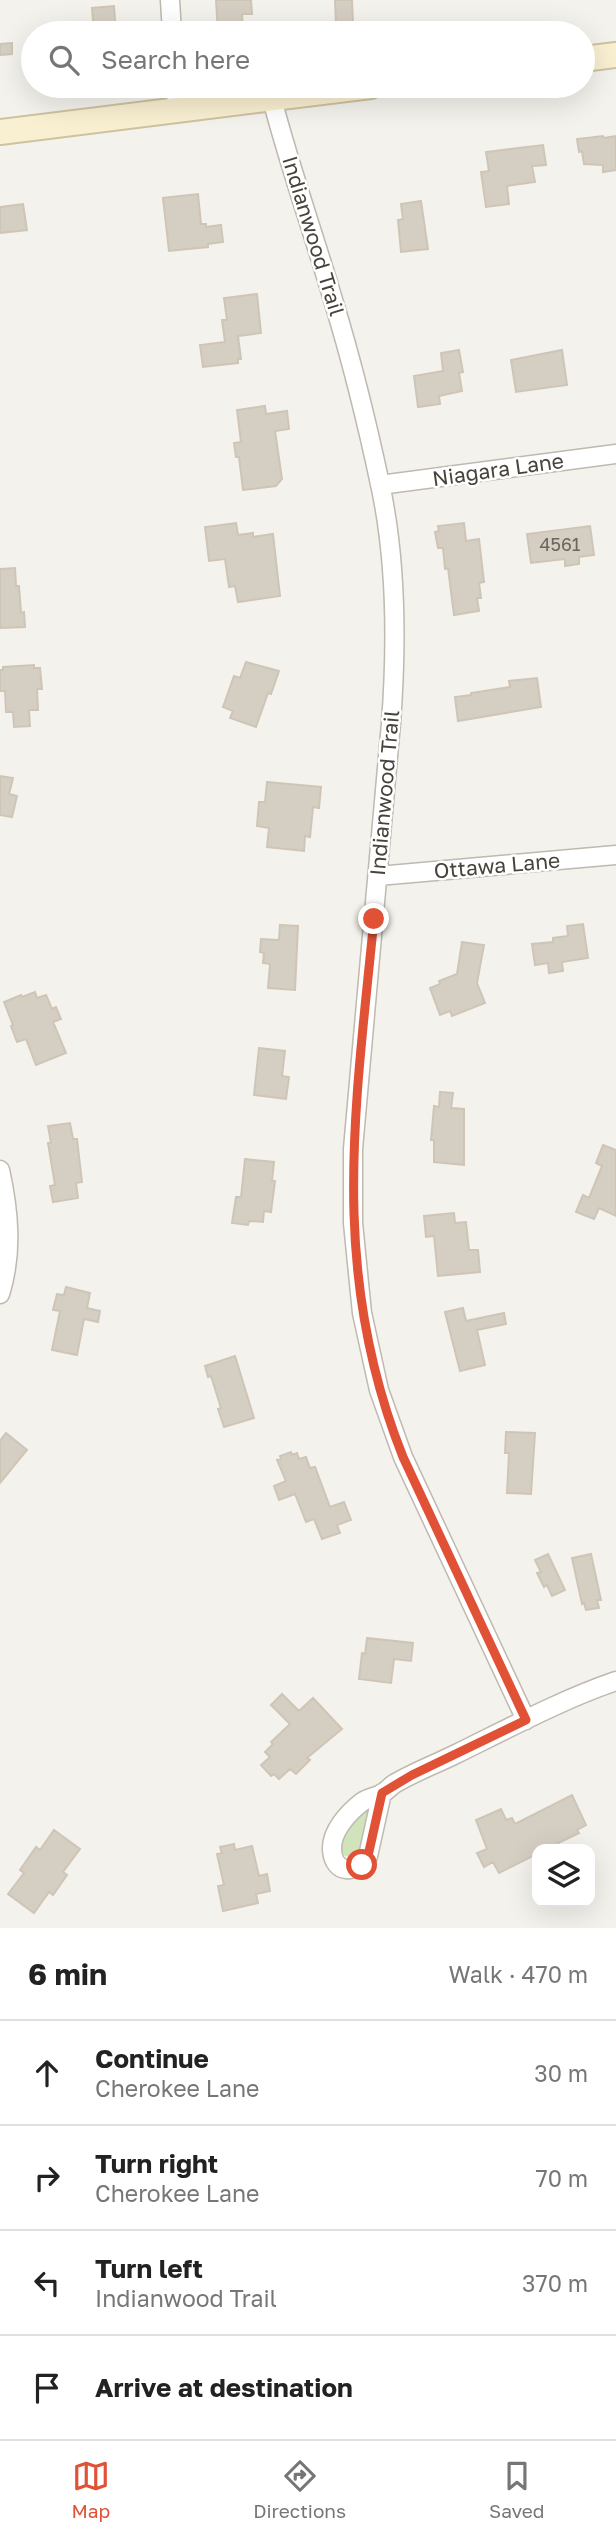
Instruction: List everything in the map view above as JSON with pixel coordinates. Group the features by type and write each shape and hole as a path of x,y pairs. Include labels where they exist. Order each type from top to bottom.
{"street":[{"path":"170,0 171,21"},
{"path":"595,58 616,55"},
{"path":"0,132 176,98 280,98"},
{"name":"Indianwood Trail","path":"272,99 313,242 334,302 380,485 393,589 395,646 391,723 353,1149 353,1223 362,1313 379,1390 403,1457 526,1720"},
{"name":"Niagara Lane","path":"380,485 616,454"},
{"name":"Ottawa Lane","path":"378,876 616,855"},
{"path":"0,1170 9,1229 6,1272 0,1294"},
{"path":"382,1793 402,1780 526,1720 616,1681"}],"green space":[{"path":"373,1804 362,1851 356,1857 345,1856 339,1847 344,1828"}],"building":[{"path":"216,0 251,0 252,14 242,14 242,21 217,21"},
{"path":"335,0 352,0 353,21 336,21"},
{"path":"114,6 115,21 93,21 92,8"},
{"path":"12,43 12,54 0,55 0,44"},
{"path":"616,136 616,170 603,172 603,165 584,164 582,151 579,152 577,139"},
{"path":"543,145 546,165 532,166 535,182 507,186 509,204 486,207 481,172 489,171 486,152"},
{"path":"198,194 201,224 206,224 206,227 221,225 223,242 208,244 208,247 169,251 163,198"},
{"path":"421,201 428,249 401,252 398,220 403,219 401,204"},
{"path":"23,204 27,230 0,233 0,207"},
{"path":"257,294 261,333 238,336 241,359 238,359 238,363 203,367 200,345 225,342 222,320 227,320 224,298"},
{"path":"459,350 463,372 459,373 462,391 439,396 440,404 418,407 414,376 443,371 441,353"},
{"path":"562,350 567,385 516,392 511,360"},
{"path":"265,406 266,414 287,411 289,429 275,431 282,479 276,486 243,490 239,457 236,457 234,443 241,442 237,410"},
{"path":"236,523 238,535 253,533 253,537 273,534 280,596 238,602 235,586 229,587 225,559 209,561 205,527"},
{"path":"464,523 466,541 479,539 484,582 479,583 479,611 454,615 448,568 445,569 443,548 438,548 435,532 439,531 438,526"},
{"path":"590,526 594,555 579,557 579,564 565,566 565,559 531,563 527,534"},
{"path":"15,568 25,627 0,628 0,569"},
{"path":"246,662 279,671 256,727 230,718 233,711 223,707 234,676 240,678"},
{"path":"34,665 34,668 40,668 42,689 37,689 38,710 29,710 30,726 14,727 13,712 6,712 5,691 0,691 0,670 3,670 3,667"},
{"path":"537,678 541,707 458,721 455,697 510,687 509,681"},
{"path":"0,776 13,778 9,794 17,796 12,817 0,815"},
{"path":"267,782 321,787 319,808 313,807 310,837 305,836 304,851 267,847 269,828 257,826 259,802 265,802"},
{"path":"583,924 588,958 562,962 563,971 549,973 548,963 535,965 532,944 553,942 553,938 568,936 567,926"},
{"path":"280,925 298,926 295,990 268,988 270,964 263,963 261,939 279,940"},
{"path":"462,942 484,945 477,983 485,1003 452,1016 450,1011 440,1015 430,988 457,974"},
{"path":"35,992 37,998 46,995 52,1009 56,1007 61,1019 53,1022 66,1053 36,1065 26,1039 17,1042 4,1002"},
{"path":"259,1048 285,1051 282,1076 289,1077 286,1099 254,1095"},
{"path":"440,1092 453,1093 451,1108 464,1109 464,1165 434,1162 434,1140 431,1140 434,1106 439,1107"},
{"path":"70,1123 73,1139 77,1139 82,1182 76,1183 78,1198 53,1202 50,1186 55,1185 48,1126"},
{"path":"603,1145 616,1150 616,1216 599,1208 594,1219 576,1212 583,1195 589,1198 602,1166 596,1163"},
{"path":"245,1159 274,1162 272,1181 275,1181 271,1212 264,1211 263,1222 249,1221 248,1225 232,1223 236,1197 241,1197"},
{"path":"454,1213 455,1223 466,1222 469,1250 478,1250 480,1272 438,1276 434,1236 426,1237 424,1216"},
{"path":"66,1287 90,1293 87,1308 100,1311 98,1322 84,1319 77,1355 52,1350 60,1311 53,1310 57,1294 64,1295"},
{"path":"463,1308 466,1321 504,1313 506,1324 477,1330 485,1365 460,1371 445,1312"},
{"path":"235,1356 254,1418 224,1427 218,1409 221,1408 205,1366"},
{"path":"506,1432 535,1433 531,1494 507,1493 509,1453 505,1453"},
{"path":"6,1433 27,1450 0,1483 0,1441"},
{"path":"291,1452 292,1455 297,1453 299,1459 306,1457 310,1468 315,1467 330,1507 344,1502 351,1520 337,1525 340,1533 322,1539 314,1519 306,1522 295,1494 279,1500 274,1486 286,1481 277,1460"},
{"path":"548,1554 565,1590 552,1596 537,1573 541,1572 535,1560"},
{"path":"591,1554 601,1600 597,1600 599,1608 586,1610 584,1603 582,1604 572,1558"},
{"path":"367,1638 413,1643 411,1661 394,1659 391,1683 359,1679"},
{"path":"282,1694 299,1711 313,1698 342,1729 307,1758 310,1760 296,1774 290,1769 279,1779 274,1774 271,1776 261,1765 270,1757 265,1752 273,1744 271,1742 290,1724 271,1705"},
{"path":"572,1795 586,1825 577,1830 579,1833 558,1844 532,1844 532,1856 499,1873 493,1862 484,1867 477,1853 487,1849 476,1820 501,1809 506,1820 512,1818 515,1824"},
{"path":"54,1830 80,1849 63,1872 67,1875 53,1895 49,1892 34,1913 8,1894 24,1873 20,1870 36,1847 40,1850"},
{"path":"234,1844 235,1850 252,1846 259,1876 267,1874 270,1891 256,1894 258,1903 223,1911 218,1886 224,1885 217,1854 222,1853 220,1847"}],"route":[{"path":"362,1865 368,1856 382,1793 412,1775 526,1720 403,1457 388,1419 372,1364 362,1313 353,1223 354,1125 374,919"}]}
